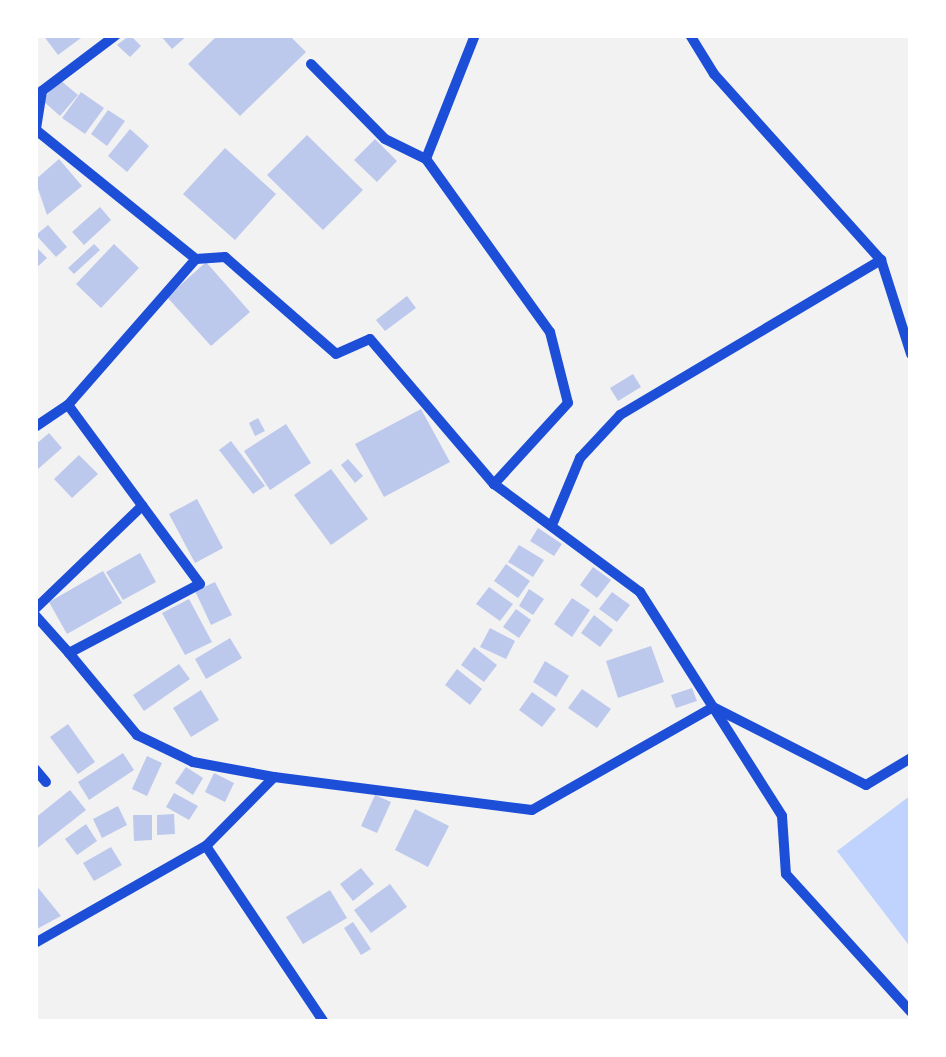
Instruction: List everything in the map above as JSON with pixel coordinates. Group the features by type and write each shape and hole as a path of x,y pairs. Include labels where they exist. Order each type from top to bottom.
{"street":[{"path":"116,35 42,92 36,130 196,259 226,257 336,354 370,339 494,484 640,592 782,816 786,874 911,1012"},
{"path":"426,159 475,35"},
{"path":"690,35 714,74 881,260 911,354"},
{"path":"311,64 385,138 426,159 550,332 568,402 494,484"},
{"path":"35,427 68,405 196,259"},
{"path":"552,525 580,458 620,415 881,260"},
{"path":"68,405 200,584 69,653"},
{"path":"142,506 35,612 137,735 193,762 274,777 532,810 713,706"},
{"path":"713,706 866,785 911,758"},
{"path":"35,768 46,782"},
{"path":"35,943 206,846 274,777"},
{"path":"206,846 324,1022"}],"water":[{"path":"911,795 911,948 837,851"}],"building":[{"path":"43,35 85,35 58,55"},
{"path":"130,35 141,46 130,57 117,45"},
{"path":"160,35 188,35 172,49"},
{"path":"218,35 289,35 306,52 240,116 188,64"},
{"path":"60,80 78,95 60,116 42,100"},
{"path":"81,92 104,108 85,134 62,118"},
{"path":"108,110 125,121 107,146 91,134"},
{"path":"130,129 149,146 127,172 108,156"},
{"path":"307,135 363,190 323,230 267,175"},
{"path":"375,139 397,161 377,182 354,160"},
{"path":"225,148 276,194 235,240 183,194"},
{"path":"59,159 82,186 47,215 35,180"},
{"path":"100,207 111,220 84,245 72,232"},
{"path":"48,225 67,247 56,257 36,235"},
{"path":"94,244 100,250 74,274 68,268"},
{"path":"114,244 139,268 101,308 76,284"},
{"path":"35,246 47,258 35,269"},
{"path":"206,262 250,312 211,346 167,297"},
{"path":"407,296 416,308 385,331 376,320"},
{"path":"633,374 641,387 618,401 610,388"},
{"path":"421,409 450,462 384,497 355,444"},
{"path":"258,418 265,431 255,436 249,423"},
{"path":"286,424 311,463 270,490 244,451"},
{"path":"49,433 62,448 38,469 35,445"},
{"path":"231,441 265,486 253,494 219,450"},
{"path":"79,455 98,474 72,498 54,479"},
{"path":"348,459 363,476 355,483 341,465"},
{"path":"331,469 368,519 331,545 294,495"},
{"path":"197,499 223,548 195,563 169,514"},
{"path":"538,528 562,544 554,556 530,541"},
{"path":"519,545 544,560 533,577 508,562"},
{"path":"140,553 156,582 123,600 106,572"},
{"path":"506,564 530,581 518,598 494,581"},
{"path":"593,567 611,580 597,598 580,585"},
{"path":"103,571 122,603 67,634 49,602"},
{"path":"215,582 232,615 211,625 195,591"},
{"path":"489,587 513,604 500,621 476,604"},
{"path":"529,589 544,599 533,615 519,606"},
{"path":"612,592 630,605 617,622 599,609"},
{"path":"572,598 590,610 572,637 554,624"},
{"path":"189,599 212,642 185,655 162,613"},
{"path":"516,609 531,620 519,638 503,627"},
{"path":"594,615 613,630 600,647 581,633"},
{"path":"490,628 515,641 506,659 480,647"},
{"path":"230,638 242,658 206,679 195,659"},
{"path":"651,646 664,682 618,698 606,661"},
{"path":"474,647 497,665 484,682 461,665"},
{"path":"545,661 569,676 556,697 533,682"},
{"path":"179,664 190,679 144,711 133,695"},
{"path":"457,669 482,689 470,705 445,685"},
{"path":"692,688 697,701 676,708 671,695"},
{"path":"582,689 611,709 597,728 568,708"},
{"path":"201,690 219,720 191,737 173,708"},
{"path":"532,692 556,709 542,727 519,710"},
{"path":"68,724 95,762 78,774 50,737"},
{"path":"123,753 134,770 89,800 78,782"},
{"path":"147,756 162,763 147,796 132,789"},
{"path":"186,767 203,778 193,795 175,783"},
{"path":"214,773 234,783 225,802 205,792"},
{"path":"70,790 86,810 35,850 35,818"},
{"path":"174,793 198,806 189,820 166,807"},
{"path":"375,795 391,802 377,833 361,826"},
{"path":"118,806 127,825 102,838 93,819"},
{"path":"415,809 449,826 428,867 395,850"},
{"path":"174,814 175,834 157,835 157,815"},
{"path":"133,815 152,815 152,840 134,841"},
{"path":"86,824 97,841 77,855 65,839"},
{"path":"111,847 122,865 94,881 83,863"},
{"path":"361,868 374,884 353,901 340,884"},
{"path":"35,884 61,916 35,930"},
{"path":"390,884 407,907 371,933 354,910"},
{"path":"330,890 347,918 303,944 286,917"},
{"path":"353,922 371,949 361,955 344,928"}]}
